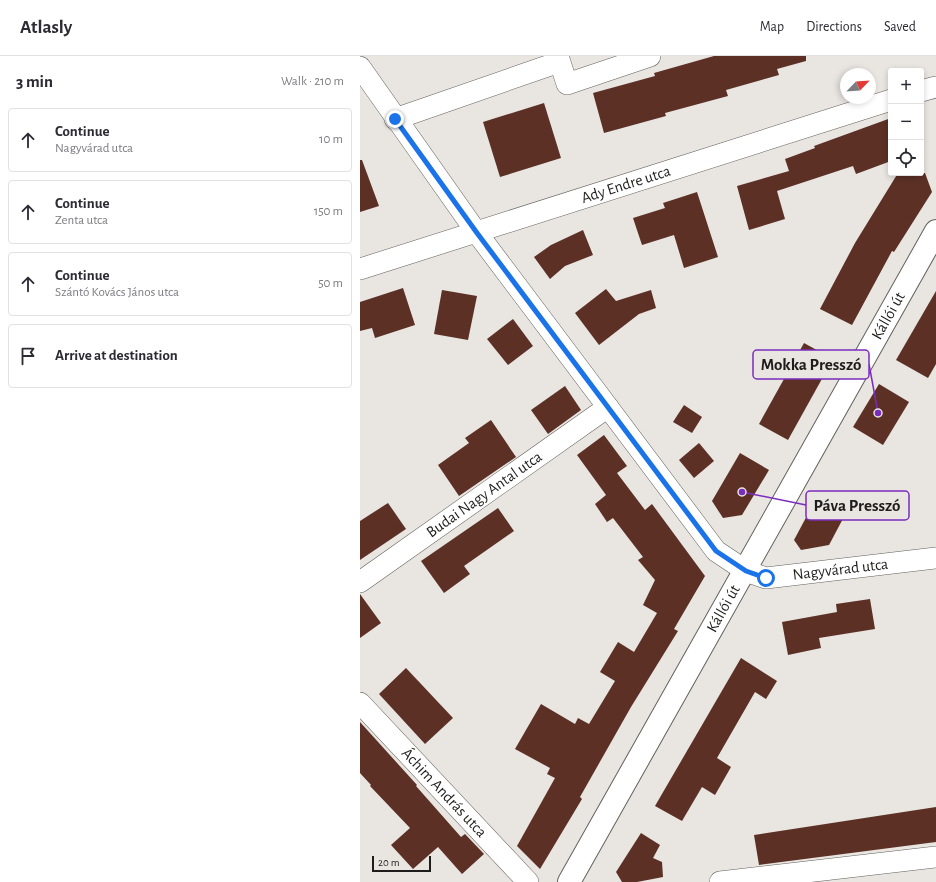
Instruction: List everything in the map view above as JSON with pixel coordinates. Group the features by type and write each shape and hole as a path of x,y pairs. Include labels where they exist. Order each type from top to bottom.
{"main road":[{"name":"Kállói út","path":"570,882 936,231"}],"street":[{"path":"395,119 558,59 567,84 650,56"},
{"name":"Nagyvárad utca","path":"363,78 395,119 477,233 716,551 746,571 766,578 936,558"},
{"path":"924,90 936,87"},
{"name":"Ady Endre utca","path":"360,269 888,101"},
{"name":"Budai Nagy Antal utca","path":"360,582 608,407"},
{"name":"Áchim András utca","path":"360,703 528,882"},
{"path":"720,882 885,873 936,857"}],"building":[{"path":"714,56 806,56 806,61 777,69 779,75 726,90 728,96 665,113 666,116 604,133 593,93 655,76 654,73"},
{"path":"544,103 561,158 500,177 483,122"},
{"path":"888,119 888,162 856,174 853,166 777,191 785,219 749,230 737,186 789,171 785,159 815,148 814,146"},
{"path":"360,160 362,160 379,206 360,212"},
{"path":"925,173 932,192 894,252 892,251 852,325 820,309 855,243 896,176 924,176"},
{"path":"697,192 718,257 684,268 674,235 642,245 633,218 665,208 663,203"},
{"path":"583,230 593,255 565,266 550,279 534,257 551,245"},
{"path":"403,288 415,325 375,338 372,328 360,331 360,302"},
{"path":"606,289 616,301 651,290 656,308 639,314 599,345 575,313"},
{"path":"442,290 477,296 468,340 434,334"},
{"path":"936,291 936,364 928,378 896,360"},
{"path":"513,319 533,346 508,365 487,339"},
{"path":"804,343 833,359 788,440 759,424"},
{"path":"879,384 909,402 883,445 853,427"},
{"path":"565,386 581,410 548,434 531,410"},
{"path":"684,405 702,417 692,433 673,422"},
{"path":"491,420 516,457 459,496 438,465 469,443 465,438"},
{"path":"604,435 627,466 617,473 645,510 652,504 705,576 674,629 678,631 631,707 580,797 582,799 540,869 517,846 555,778 547,774 550,768 515,749 541,704 575,724 578,718 589,724 615,681 600,672 618,642 634,652 657,613 643,605 655,580 638,560 643,557 613,518 607,522 595,504 606,495 577,455"},
{"path":"699,443 714,461 694,478 679,460"},
{"path":"740,453 769,470 742,515 723,518 712,501"},
{"path":"817,497 846,513 829,545 801,550 794,540"},
{"path":"388,503 406,529 360,560 360,521"},
{"path":"498,508 514,531 464,566 470,574 444,593 421,561"},
{"path":"360,594 381,623 360,638"},
{"path":"870,599 875,629 819,638 821,648 788,655 782,622 837,612 836,604"},
{"path":"741,658 777,681 766,699 755,692 717,758 731,767 715,795 702,787 682,821 655,806"},
{"path":"406,668 453,718 425,744 379,694"},
{"path":"360,722 417,785 416,786 461,837 465,834 484,854 462,874 438,847 413,869 391,845 410,828 370,786 371,785 360,773"},
{"path":"936,807 936,842 759,865 754,835"},
{"path":"641,833 660,845 653,858 662,862 663,877 637,882 622,882 616,872"}],"place":[{"name":"Mokka Presszó","path":"878,413"},
{"name":"Páva Presszó","path":"742,492"}],"route":[{"path":"395,119 477,233 716,551 746,571 766,578"}]}
